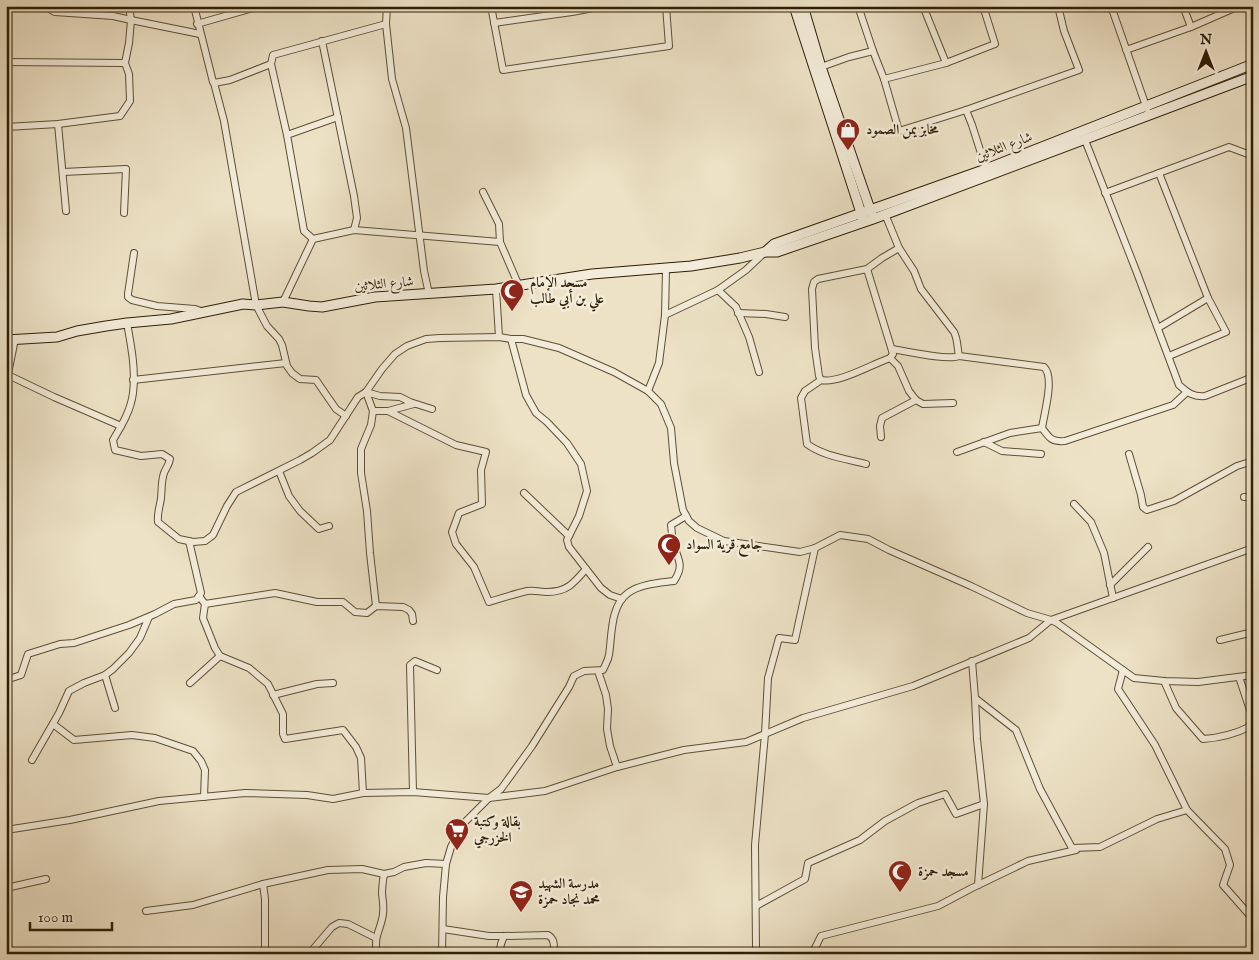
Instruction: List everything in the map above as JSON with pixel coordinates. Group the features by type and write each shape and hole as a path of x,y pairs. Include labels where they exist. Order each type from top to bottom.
{"street":[{"path":"44,6 113,16 200,34"},
{"path":"6,127 58,124 120,116 130,101 129,74 125,63 131,20 128,6"},
{"path":"194,6 224,121 256,305 267,326 279,339 287,366 292,373 300,379 316,380 336,409 346,416"},
{"path":"198,24 259,6"},
{"path":"387,6 386,24 392,79 406,128 419,236 429,294"},
{"path":"491,6 503,70 669,46 666,6"},
{"path":"494,23 571,9 604,6"},
{"path":"858,6 884,79 899,130 966,110 1079,70 1064,31 1058,6"},
{"path":"924,6 946,63"},
{"path":"884,79 946,63 995,44 983,6"},
{"path":"1111,6 1149,115"},
{"path":"1183,6 1191,27"},
{"path":"1126,50 1191,27 1238,6"},
{"path":"803,7 867,216"},
{"path":"803,7 867,216"},
{"path":"313,239 304,231 272,64 273,55 386,24"},
{"path":"322,41 354,196 357,218 354,230"},
{"path":"822,67 873,51"},
{"path":"6,62 125,63"},
{"path":"214,84 272,64"},
{"name":"شارع الثلاثين","path":"867,216 885,214 1253,64"},
{"name":"شارع الثلاثين","path":"11,340 57,337 77,331 126,323 172,319 243,304 256,305 283,302 322,306 375,297 496,289 592,274 666,269 716,262 765,252 777,252 867,216 987,172 1084,140 1253,76"},
{"path":"966,110 987,172"},
{"path":"287,135 338,117"},
{"path":"58,124 66,211"},
{"path":"1084,140 1179,384 1187,392 1198,397 1253,378"},
{"path":"1106,193 1229,147 1253,156"},
{"path":"63,172 126,169 124,213"},
{"path":"1159,173 1208,298 1226,332 1169,356"},
{"path":"484,192 499,224 500,242 519,286"},
{"path":"885,214 899,248 914,271 921,289 954,332 957,338 959,356"},
{"path":"313,239 354,230 500,242"},
{"path":"283,302 313,239"},
{"path":"821,380 815,348 812,289 814,282 818,279 867,269 899,248"},
{"path":"666,315 718,290 746,270 765,252"},
{"path":"134,253 128,297 132,300 157,306 195,309 206,312"},
{"path":"648,391 659,363 666,315 666,269"},
{"path":"866,464 813,449 807,444 800,398 805,391 821,380 838,380 890,358 893,354 867,269"},
{"path":"496,289 498,337"},
{"path":"718,290 736,307 749,337 759,372"},
{"path":"1158,328 1208,298"},
{"path":"738,313 785,317"},
{"path":"126,323 133,362 133,394 122,426 113,440 115,450 141,456 162,454 170,459 169,465 164,471 161,484 161,498 157,513 158,522 179,539 193,542 205,541 213,535 236,492 312,453 330,440 358,397 366,392 382,368 395,354 407,346 426,339 498,337 523,339 559,348 614,372 648,391 661,404 671,428 676,473 683,510 689,521 697,528 724,541 800,552 815,548 840,535 868,539 1027,613 1058,623 1134,678 1198,682 1253,675"},
{"path":"511,339 526,395 536,413 548,422 567,443 581,464 587,491 579,516 569,536 570,547 601,588 610,595 622,599"},
{"path":"6,384 11,340"},
{"path":"892,349 942,357 955,358 959,356 1044,367 1048,370 1050,384 1042,428 1049,438 1056,442 1065,441 1173,405 1187,392"},
{"path":"890,358 898,366 909,391 916,400 923,404 953,403"},
{"path":"133,380 286,363"},
{"path":"8,374 54,397 122,426"},
{"path":"366,392 380,396 400,397 414,404 432,409"},
{"path":"366,392 373,411 371,425 361,449 360,473 367,511 376,606"},
{"path":"882,437 880,426 882,418 916,400"},
{"path":"373,411 388,410 414,404"},
{"path":"388,410 456,446 486,452 481,470 482,504 460,513 452,532 456,544 474,567 489,602 538,590 545,592 563,590 572,585 586,570"},
{"path":"957,452 1010,433 1042,428"},
{"path":"984,442 1002,452 1041,454"},
{"path":"1129,454 1143,507 1147,510 1174,501 1238,466 1253,461"},
{"path":"279,471 289,496 300,511 318,529 329,526"},
{"path":"524,493 569,536"},
{"path":"1244,497 1253,497"},
{"path":"1074,504 1092,522 1104,553 1113,598"},
{"path":"442,954 443,897 446,864 451,847 461,826 489,798 501,789 532,746 574,676 584,671 603,670 608,658 616,611 622,599 629,593 644,586 674,581 680,572 680,562 673,544 671,526 686,516"},
{"path":"6,680 22,675 28,654 60,644 74,643 149,617 174,604 196,600 201,594 189,541"},
{"path":"1110,585 1148,547"},
{"path":"758,954 756,947 756,845 768,678 779,638 795,640 815,548"},
{"path":"6,830 70,820 159,801 245,793 307,795 333,798 363,793 413,792 489,798 545,790 617,767 684,750 746,742 803,718 912,686 1029,638 1051,620 1253,548"},
{"path":"205,604 275,593 317,602 343,602 355,612 367,613 376,606 403,607 412,614 413,621"},
{"path":"199,596 205,604 203,618 220,656 249,668 268,684 283,714 283,734 285,739 343,730 356,747 361,758 363,793"},
{"path":"32,760 69,691 105,675 113,669 129,653 140,638 149,617"},
{"path":"1220,640 1253,632"},
{"path":"190,683 220,656"},
{"path":"413,792 410,665 415,661 437,670"},
{"path":"972,661 976,698 977,739 984,804 978,885"},
{"path":"1123,670 1118,689 1155,745 1187,810 1225,849 1230,865 1223,885 1253,918"},
{"path":"598,671 606,695 608,709 607,729 617,767"},
{"path":"105,675 115,708"},
{"path":"1164,681 1176,708 1202,739 1215,738 1249,727 1252,716 1239,677"},
{"path":"274,695 318,684 333,683"},
{"path":"976,698 1016,730 1040,789 1072,848 1100,847 1157,819 1187,810"},
{"path":"53,724 74,740 132,735 155,738 192,751 202,760 206,770 204,797"},
{"path":"756,906 805,879 808,863 860,840 885,821 918,803 945,794 956,814 984,804"},
{"path":"812,954 820,936 938,906 1028,861 1087,847"},
{"path":"146,911 193,905 263,884 328,870 362,869 384,874 404,867 426,863 446,864"},
{"path":"377,954 376,938 382,916 384,874"},
{"path":"6,888 46,879"},
{"path":"263,884 265,898 265,954"},
{"path":"309,954 332,927 339,923 348,924 376,938"},
{"path":"443,929 489,936 548,935 553,940 554,954"},
{"path":"499,954 504,936"}],"place":[{"name":"مخابز يمن الصمود","path":"848,151"},
{"name":"مسجد الإمام علي بن أبي طالب","path":"512,312"},
{"name":"جامع قرية السواد","path":"669,566"},
{"name":"بقالة وكتبة الخزرجي","path":"457,851"},
{"name":"مسجد حمزة","path":"900,893"},
{"name":"مدرسة الشهيد محمد نجاد حمزة","path":"521,913"}]}
